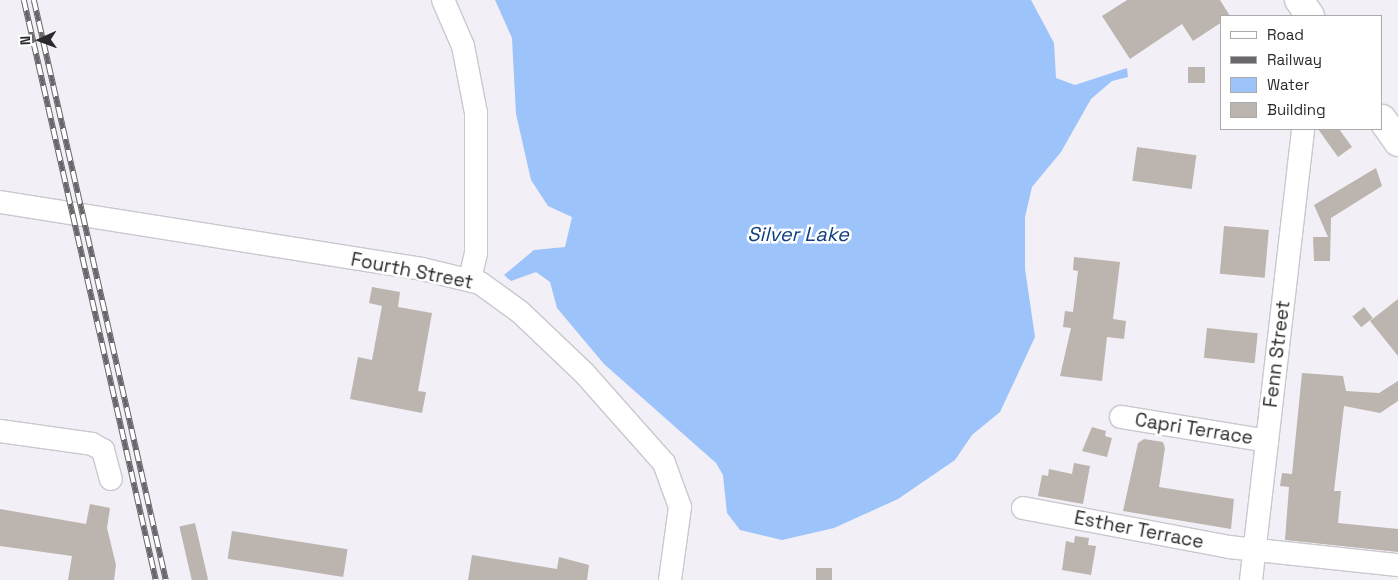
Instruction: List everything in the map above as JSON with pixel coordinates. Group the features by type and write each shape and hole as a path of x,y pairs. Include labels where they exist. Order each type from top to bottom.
{"highway":[{"path":"1299,0 1309,15"},
{"path":"1383,120 1398,142"}],"street":[{"path":"443,0 463,46 476,113 476,253 470,280"},
{"name":"Fenn Street","path":"1251,580 1303,130"},
{"name":"Fourth Street","path":"0,202 470,280 504,300 556,345 627,418 664,463 680,507 670,580"},
{"name":"Capri Terrace","path":"1121,417 1267,441"},
{"path":"0,431 92,444 103,450 111,479"},
{"name":"Esther Terrace","path":"1023,508 1255,549 1398,565"}],"water":[{"name":"Silver Lake","path":"495,0 1031,0 1054,43 1056,78 1075,85 1127,68 1128,77 1112,81 1091,99 1061,152 1032,187 1025,217 1025,269 1035,337 1000,412 972,435 955,460 898,499 834,528 782,540 740,530 727,513 723,475 716,463 604,364 557,308 550,282 536,272 511,281 504,275 534,250 565,247 572,217 548,206 531,180 516,114 512,38"}],"building":[{"path":"1127,0 1220,0 1229,15 1220,15 1220,23 1193,41 1182,24 1130,59 1102,16"},
{"path":"1188,67 1205,67 1205,83 1188,83"},
{"path":"1319,130 1340,130 1352,147 1338,157"},
{"path":"1137,147 1196,155 1192,189 1132,181"},
{"path":"1376,168 1382,186 1331,218 1330,261 1314,261 1313,237 1328,237 1314,205"},
{"path":"1224,226 1269,230 1265,278 1220,274"},
{"path":"1074,257 1120,262 1113,319 1126,321 1124,339 1107,337 1102,381 1060,376 1071,328 1063,327 1065,311 1073,312 1078,271 1073,270"},
{"path":"372,287 400,292 398,307 432,313 418,391 426,392 422,413 350,399 358,357 372,360 382,306 369,303"},
{"path":"1398,299 1398,356 1370,321"},
{"path":"1364,307 1373,318 1361,327 1352,316"},
{"path":"1207,328 1258,333 1255,363 1204,358"},
{"path":"1302,373 1343,376 1346,391 1379,393 1398,381 1398,401 1380,413 1344,406 1334,491 1341,491 1338,523 1398,529 1398,552 1285,540 1289,487 1280,486 1282,473 1292,474"},
{"path":"1092,427 1106,431 1105,436 1112,438 1107,457 1082,451"},
{"path":"1144,439 1163,442 1165,448 1159,487 1234,499 1231,529 1123,511 1138,443"},
{"path":"1074,463 1090,466 1083,504 1038,496 1042,475 1048,476 1049,469 1072,474"},
{"path":"90,504 110,508 107,528 116,565 114,580 68,580 72,556 0,546 0,509 86,524"},
{"path":"195,523 208,580 192,580 179,527"},
{"path":"232,531 348,549 343,577 228,559"},
{"path":"1075,536 1089,538 1088,545 1096,546 1091,575 1062,570 1066,541 1074,543"},
{"path":"472,555 557,569 559,557 589,565 587,580 468,580"},
{"path":"816,568 832,568 832,580 816,580"}],"railway":[{"path":"24,0 156,580"},
{"path":"34,0 166,580"}]}
